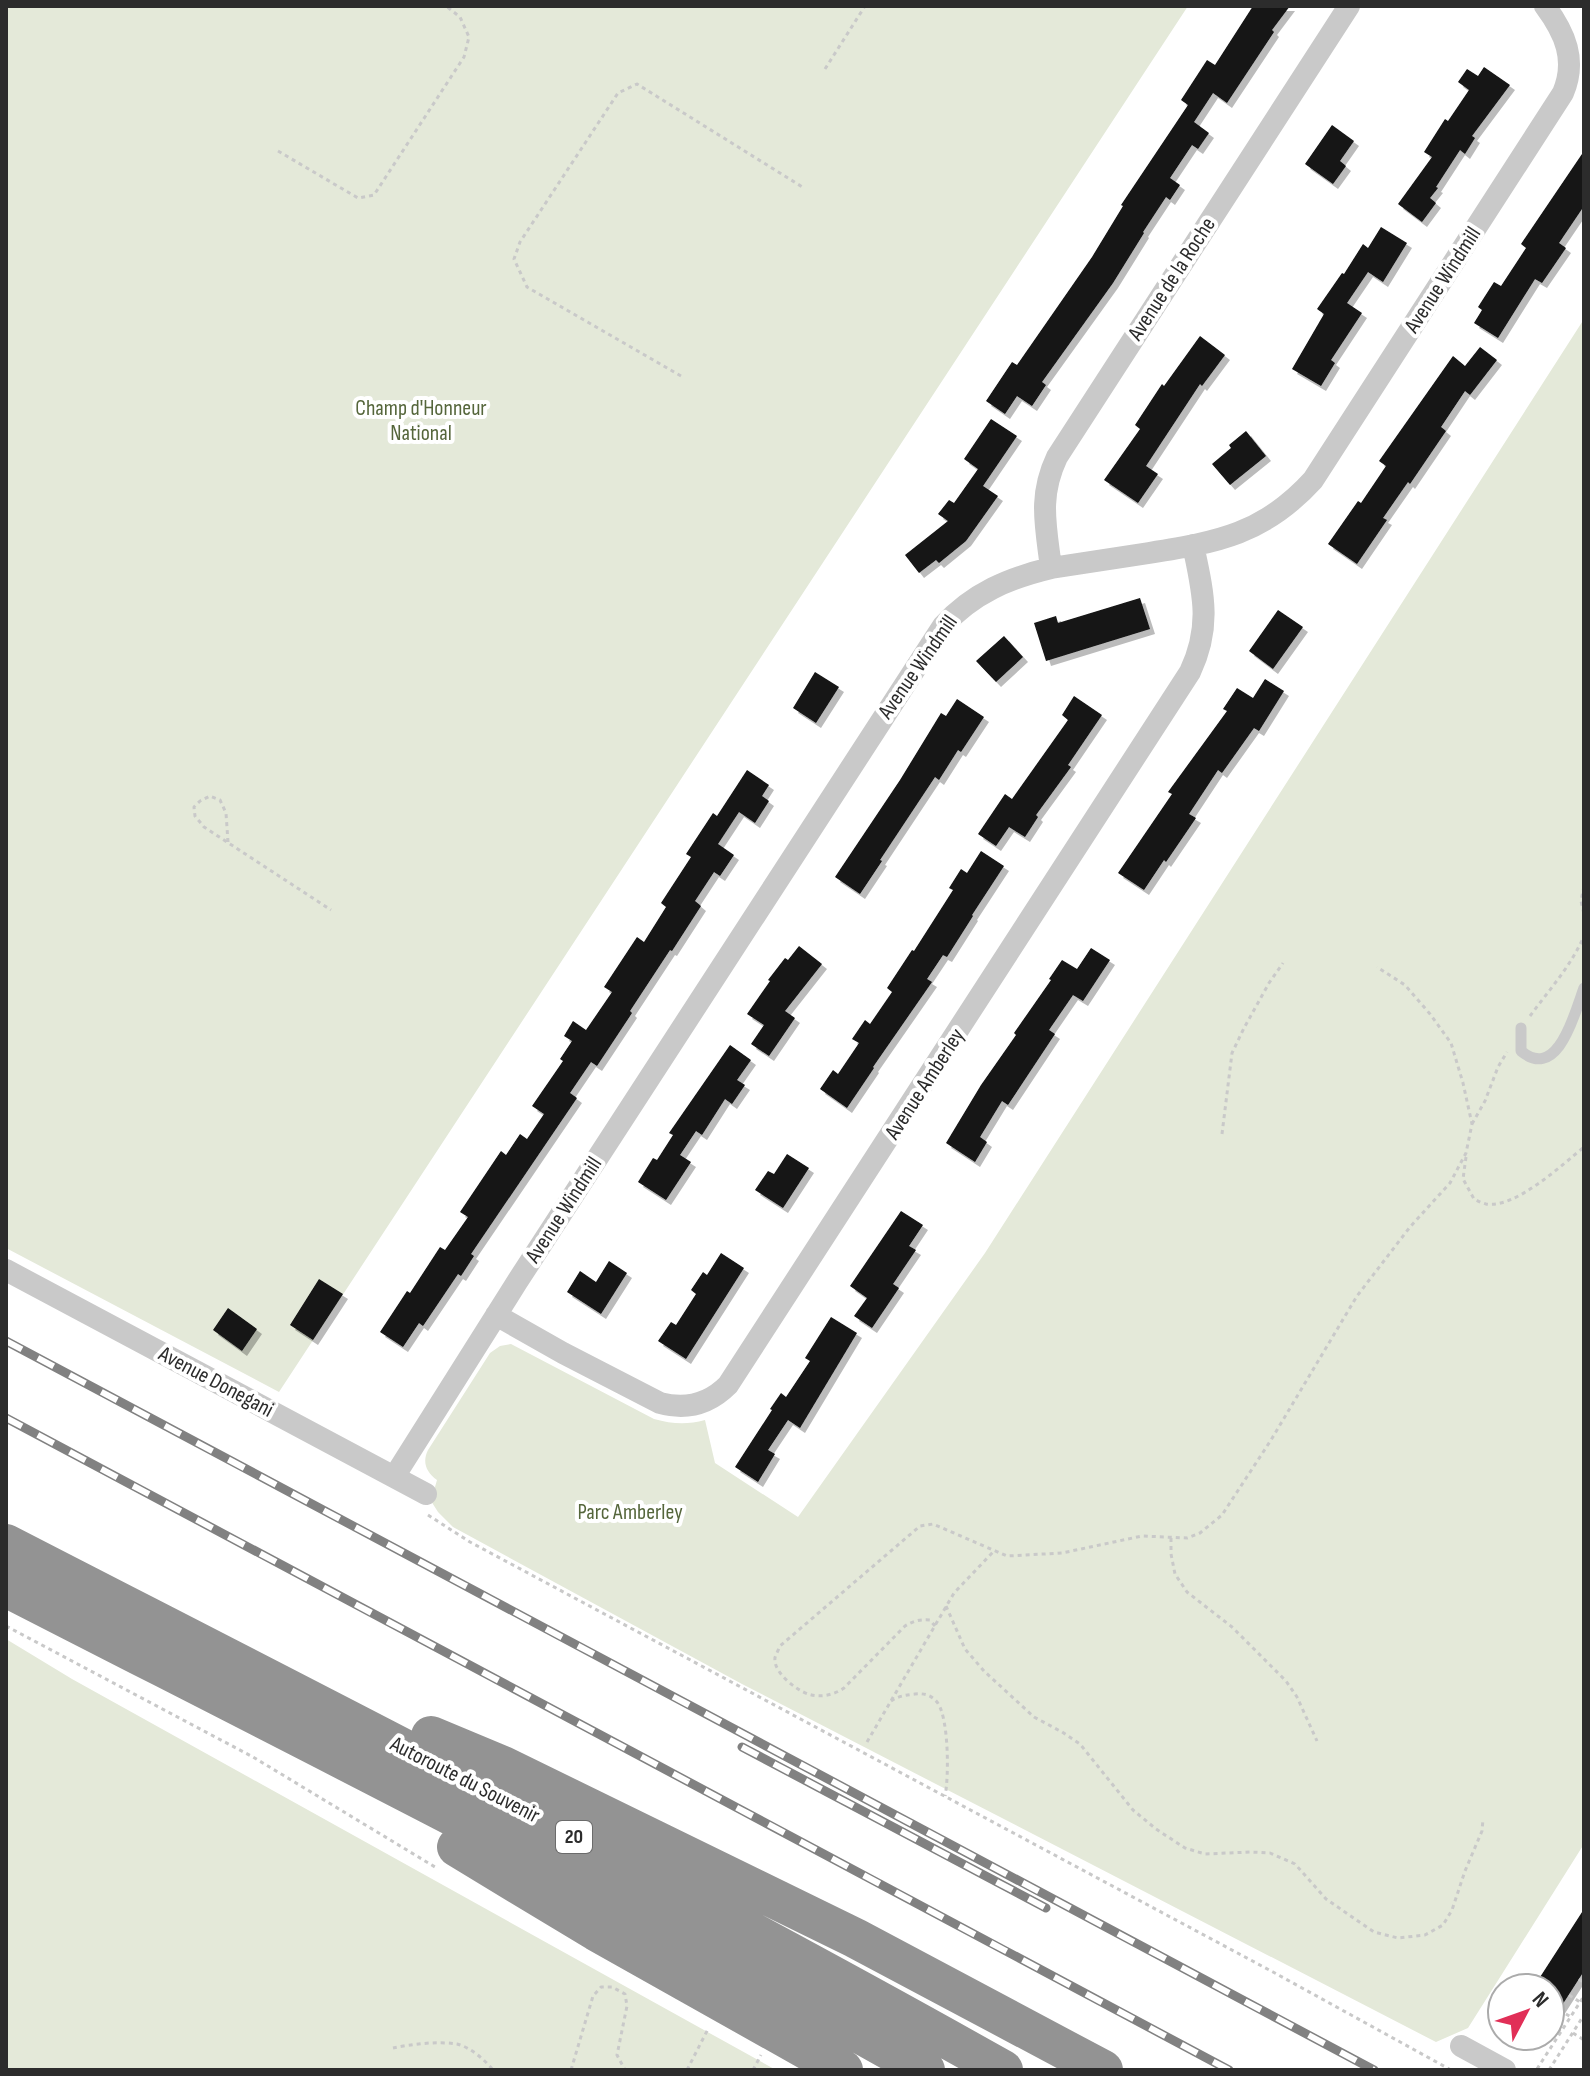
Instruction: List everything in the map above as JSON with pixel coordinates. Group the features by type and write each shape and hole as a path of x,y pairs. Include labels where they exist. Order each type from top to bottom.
{"highway":[{"name":"Autoroute du Souvenir","path":"6,1544 641,1871 1003,2070"},
{"name":"Autoroute du Souvenir","path":"6,1587 585,1885 925,2070"},
{"path":"140,1613 503,1766 741,1877 1103,2070"},
{"path":"163,1668 596,1931 843,2070"}],"street":[{"name":"Avenue de la Roche","path":"1051,568 1044,498 1057,457 1349,6"},
{"name":"Avenue Windmill","path":"394,1477 934,638 952,616 978,595 1001,583 1051,568 1231,537 1276,513 1313,480 1563,93 1568,81 1569,53 1560,27 1545,6"},
{"name":"Avenue Amberley","path":"496,1315 660,1403 682,1406 703,1403 728,1385 1186,680 1197,657 1205,615 1193,545"},
{"name":"Avenue Donegani","path":"6,1270 426,1494"},
{"path":"1461,2046 1505,2070"}],"lane":[{"path":"1521,1028 1521,1051 1530,1058 1542,1060 1554,1053 1567,1035 1584,988"}],"path":[{"path":"278,151 358,198 374,195 464,57 469,37 460,17 446,6"},
{"path":"825,69 865,6"},
{"path":"681,376 527,287 514,259 520,242 618,93 637,84 804,188"},
{"path":"228,842 226,813 220,800 210,796 200,801 194,807 195,816 204,827 331,910"},
{"path":"1584,886 1581,901 1584,914"},
{"path":"1222,1134 1232,1053 1256,1005 1283,963"},
{"path":"1377,967 1405,985 1451,1043 1472,1124 1463,1179 1474,1199 1488,1204 1514,1199 1584,1147"},
{"path":"935,1626 930,1620 923,1619 905,1626 837,1693 821,1696 806,1693 785,1678 776,1665 775,1657 780,1646 920,1526 933,1524 1007,1556 1062,1553 1142,1536 1187,1538 1200,1533 1222,1515 1357,1296 1410,1227 1450,1183 1466,1153"},
{"path":"443,1525 1451,2070"},
{"path":"1171,1538 1175,1574 1187,1592 1232,1627 1286,1681 1297,1697 1317,1741"},
{"path":"867,1742 954,1593 994,1551"},
{"path":"946,1606 965,1649 984,1671 1034,1717 1080,1744 1133,1810 1156,1829 1185,1848 1205,1854 1270,1853 1295,1864 1326,1899 1374,1932 1398,1938 1425,1935 1443,1925 1452,1910 1482,1831 1483,1819"},
{"path":"6,1626 266,1765 437,1869"},
{"path":"886,1707 895,1698 917,1694 927,1695 938,1703 946,1742 945,1796"},
{"path":"1579,1979 1584,1983"},
{"path":"571,2070 593,1996 601,1987 612,1987 625,1994 627,2006 617,2055 625,2070"},
{"path":"1569,1995 1580,2002"},
{"path":"1566,2024 1584,1996"},
{"path":"1566,2014 1571,2017"},
{"path":"1549,2070 1583,2017"},
{"path":"705,2022 717,2028"},
{"path":"687,2070 708,2029"},
{"path":"1573,2033 1584,2040"},
{"path":"393,2048 460,2044 485,2060 493,2070"},
{"path":"753,2070 762,2052"},
{"path":"1537,2069 1548,2052"}],"green space":[{"name":"Champ d'Honneur National","path":"6,6 1188,6 279,1392 6,1248"},
{"name":"Parc Amberley","path":"1584,319 1584,1844 1503,1972 1486,1972 1486,1999 1468,2028 1436,2042 742,1684 453,1527 431,1501 437,1480 425,1463 428,1450 490,1353 500,1346 511,1344 654,1419 680,1423 705,1420 715,1463 798,1517 985,1253"},
{"path":"6,1639 72,1679 776,2070 6,2070"}],"building":[{"path":"1253,6 1290,6 1227,103 1213,93 1194,122 1209,133 1198,149 1192,145 1170,178 1180,185 1170,200 1166,197 1113,283 1042,382 1046,385 1032,406 1017,396 1005,414 986,401 1012,362 1017,365 1092,257 1121,205 1188,105 1181,100 1207,60 1215,65"},
{"path":"1484,67 1510,85 1472,136 1475,138 1465,154 1460,150 1436,187 1430,198 1436,203 1422,222 1398,204 1432,157 1424,152 1469,90 1458,82 1467,69 1478,76"},
{"path":"1332,125 1354,141 1340,161 1346,166 1333,184 1305,164"},
{"path":"1584,151 1584,206 1559,243 1566,248 1542,283 1535,279 1498,338 1474,323 1482,310 1478,307 1494,282 1501,286 1526,248 1521,244"},
{"path":"1381,227 1407,243 1383,282 1368,272 1347,303 1362,313 1331,360 1335,363 1321,386 1292,369 1324,314 1317,309 1363,244 1368,248"},
{"path":"1200,336 1225,355 1202,386 1200,384 1146,466 1158,474 1138,503 1104,480 1140,429 1135,425 1162,384 1164,386"},
{"path":"1480,347 1497,360 1470,395 1465,391 1441,427 1446,431 1383,518 1387,520 1357,564 1328,544 1386,466 1379,461 1453,356 1465,366"},
{"path":"991,419 1017,436 983,486 998,496 966,541 939,563 936,560 919,573 905,555 948,521 938,514 949,500 954,503 978,469 964,459"},
{"path":"1246,431 1266,456 1230,485 1212,464"},
{"path":"1140,598 1150,629 1046,661 1034,623 1056,616 1058,623"},
{"path":"1278,610 1303,627 1273,669 1249,651"},
{"path":"1004,636 1023,657 996,682 976,661"},
{"path":"815,672 839,687 816,723 793,708"},
{"path":"1265,679 1284,691 1259,731 1254,728 1222,773 1218,770 1189,814 1196,818 1166,862 1164,860 1144,890 1118,873 1172,794 1168,792 1227,711 1223,709 1237,688 1253,698"},
{"path":"1074,696 1102,715 1068,765 1071,767 1036,815 1038,817 1025,837 1009,827 996,846 978,834 1005,794 1012,799 1068,720 1062,715"},
{"path":"957,699 984,717 939,780 935,777 860,894 835,877 941,713 946,716"},
{"path":"747,770 769,785 762,796 769,801 755,823 739,812 718,844 734,855 720,876 714,872 695,901 701,906 597,1066 591,1062 570,1093 577,1098 471,1254 474,1256 461,1276 458,1274 423,1326 419,1323 403,1347 380,1332 440,1247 445,1250 468,1217 460,1212 501,1151 506,1155 520,1134 527,1139 544,1114 532,1106 563,1061 560,1059 572,1041 564,1036 573,1021 586,1030 612,992 604,987 637,937 644,942 666,907 661,903 691,857 686,854 713,813 717,816"},
{"path":"981,851 1004,866 947,957 943,955 927,979 932,982 847,1108 820,1089 833,1070 838,1074 859,1043 852,1039 865,1020 870,1024 892,992 887,988 953,890 949,888 961,869 967,873"},
{"path":"799,946 822,964 785,1011 795,1018 769,1056 751,1044 764,1025 747,1014 768,980"},
{"path":"1091,948 1110,960 1083,1001 1073,995 1049,1030 1055,1034 1008,1105 1002,1101 980,1137 987,1142 975,1162 946,1143 1062,960 1077,969"},
{"path":"730,1045 751,1060 737,1080 745,1085 732,1104 725,1099 702,1135 696,1131 680,1155 691,1162 666,1200 638,1182 653,1158 657,1160 673,1135 669,1133"},
{"path":"787,1154 809,1168 783,1208 755,1190 768,1171 774,1174"},
{"path":"901,1211 923,1225 909,1246 916,1250 893,1284 899,1288 872,1328 854,1316 867,1298 850,1286"},
{"path":"721,1253 744,1268 686,1359 658,1341 671,1322 676,1325 696,1294 691,1290 703,1272 707,1275"},
{"path":"609,1261 627,1273 601,1314 567,1292 580,1271 596,1282"},
{"path":"319,1279 343,1294 313,1340 290,1325"},
{"path":"228,1308 257,1329 242,1351 213,1330"},
{"path":"831,1317 857,1333 800,1428 788,1420 768,1450 775,1454 758,1482 735,1467 781,1393 786,1397 810,1361 805,1358"},
{"path":"1584,1909 1584,1971 1566,1999 1566,1972 1543,1972"}],"railway":[{"path":"6,1341 1374,2070"},
{"path":"6,1418 1229,2070"},
{"path":"742,1747 1046,1908"}]}
